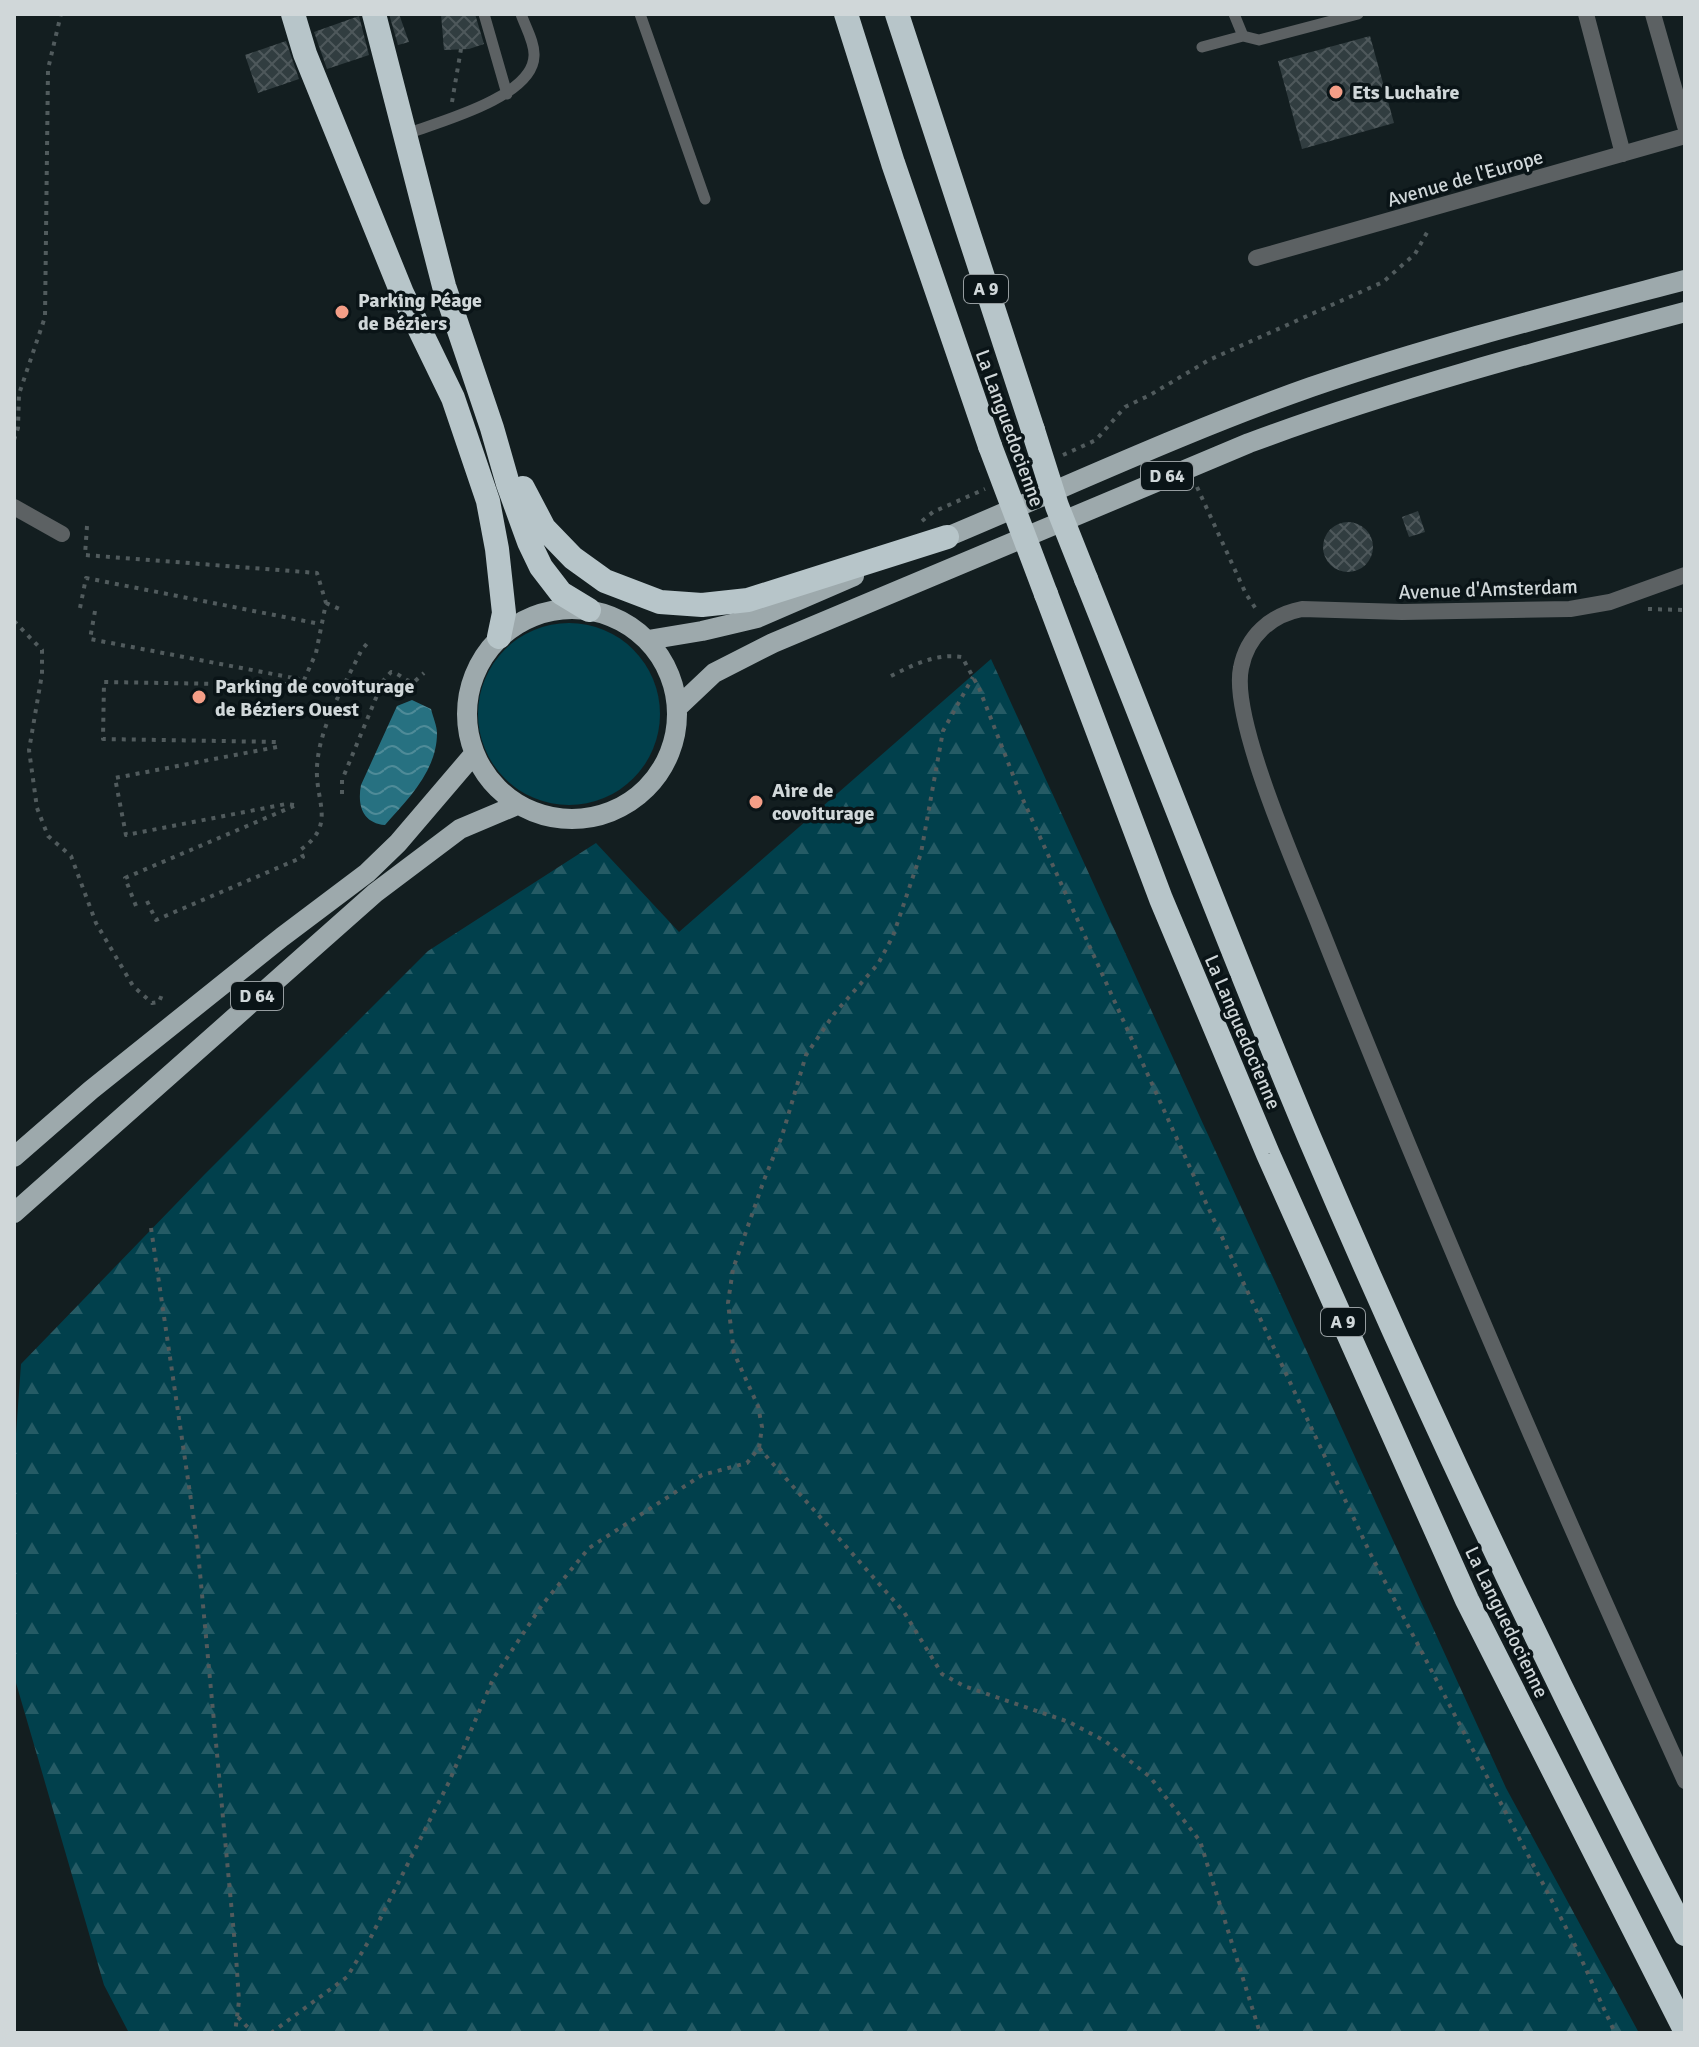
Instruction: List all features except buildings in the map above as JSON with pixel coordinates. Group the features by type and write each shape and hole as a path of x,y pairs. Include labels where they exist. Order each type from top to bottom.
{"highway":[{"path":"293,14 305,54 402,293 453,398 488,501 504,613 499,637"},
{"path":"374,14 444,286 508,484 541,567 561,593 589,610"},
{"name":"La Languedocienne","path":"846,14 893,163 990,446 1161,899 1280,1183 1467,1600 1685,2030"},
{"name":"La Languedocienne","path":"897,14 1057,506 1234,954 1406,1360 1607,1782 1685,1934"},
{"path":"492,428 544,528 573,558 605,581 660,602 702,605 748,600 947,537"}],"main road":[{"name":"D 64","path":"648,640 757,618 1174,439 1312,387 1499,329 1685,280"},
{"name":"D 64","path":"677,708 714,673 773,643 1188,467 1326,414 1498,362 1685,312"},
{"path":"556,609 589,610 621,620 648,640 663,660 673,683 677,708 675,737 665,765 648,788 625,806 598,817 571,820 543,816 517,805 492,783 474,754 467,727 468,699 475,672 499,637 526,619 556,609"},
{"name":"D 64","path":"14,1157 91,1090 367,873 398,843 474,754"},
{"name":"D 64","path":"14,1213 184,1060 420,857 460,829 517,805"}],"street":[{"path":"1586,14 1623,154"},
{"path":"1653,14 1685,126"},
{"name":"Avenue de l'Europe","path":"1256,258 1685,136"},
{"path":"14,507 62,534"},
{"name":"Avenue d'Amsterdam","path":"1267,625 1287,612 1302,609 1402,612 1570,609 1610,602 1685,575"},
{"path":"1267,625 1252,639 1241,668 1240,691 1249,733 1274,811 1364,1039 1507,1381 1685,1781"}],"lane":[{"path":"484,14 507,94"},
{"path":"406,134 507,94 531,70 535,54 521,14"},
{"path":"640,14 705,199"},
{"path":"1234,14 1243,36"},
{"path":"1202,47 1243,36 1259,40 1358,14"}],"path":[{"path":"14,440 18,428 19,394 45,317 48,69 61,14"},
{"path":"449,118 461,49"},
{"path":"1056,458 1096,440 1125,407 1209,360 1383,282 1415,254 1442,205"},
{"path":"1188,467 1246,594 1267,625"},
{"path":"922,522 933,512 988,488"},
{"path":"87,526 85,555 317,573 326,603 316,653 304,680"},
{"path":"80,608 86,578 322,625"},
{"path":"326,603 344,611"},
{"path":"95,611 90,639 304,680"},
{"path":"14,621 42,650 42,674 29,750 37,808 48,836 71,856 96,923 133,986 152,1003 159,1002 163,992"},
{"path":"147,901 156,920 303,857 300,850 314,841 323,822 317,767 321,742 361,651 369,641"},
{"path":"891,676 919,662 950,655 962,657 973,677 1020,793 1080,926 1370,1553 1574,1943 1615,2033"},
{"path":"342,794 342,780 383,681 391,672 414,682 424,673"},
{"path":"271,2033 347,1977 370,1939 449,1782 493,1679 542,1605 589,1548 702,1475 747,1463 759,1448 762,1427 758,1406 734,1353 728,1303 733,1269 782,1136 806,1055 834,1014 878,964 893,936 921,853 943,731 973,677"},
{"path":"136,906 125,878 294,805 126,835 115,778 278,745 103,739 104,682 282,685 304,680"},
{"path":"151,1228 197,1541 232,1901 239,2001 235,2033"},
{"path":"759,1448 904,1612 942,1674 964,1686 1069,1722 1105,1741 1150,1777 1200,1841 1260,2033"},
{"path":"237,2016 253,2033"}],"green space":[{"path":"569,623 604,630 620,638 633,650 645,663 653,679 660,714 653,749 645,765 633,778 620,790 604,798 569,805 534,798 518,790 505,778 493,765 485,749 478,714 485,679 493,663 505,650 518,638 534,630"},
{"path":"991,659 1506,1788 1639,2033 129,2033 104,1985 14,1676 14,1462 21,1364 428,951 596,843 679,932"}],"water":[{"path":"412,700 431,709 436,724 436,747 420,784 385,825 377,824 363,812 361,785 397,706"}],"place":[{"name":"Ets Luchaire","path":"1336,92"},
{"name":"Parking Péage de Béziers","path":"342,312"},
{"name":"Parking de covoiturage de Béziers Ouest","path":"199,697"},
{"name":"Aire de covoiturage","path":"756,802"}]}
